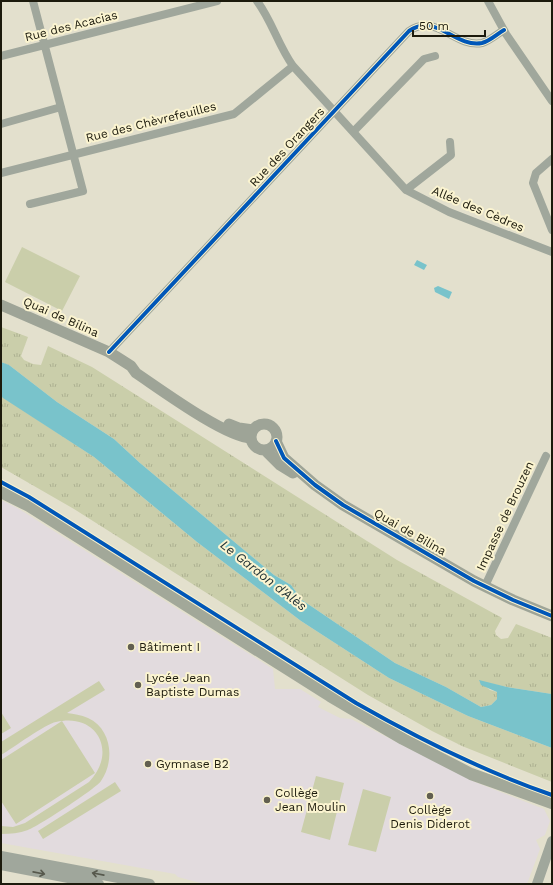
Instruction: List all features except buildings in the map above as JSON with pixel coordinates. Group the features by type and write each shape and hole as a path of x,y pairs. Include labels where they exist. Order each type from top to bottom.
{"main road":[{"name":"Quai de Bilina","path":"1,305 109,352 131,366 140,366 222,421 252,434"},
{"path":"260,425 268,425 275,431 276,442 272,447 265,450 254,446 252,434 260,425"},
{"name":"Quai de Bilina","path":"276,442 284,458 315,485 343,505 485,586 513,600 552,616"},
{"name":"Quai de Bilina","path":"265,450 280,465 315,485"},
{"path":"1,492 29,506 330,696 404,739 471,774 552,803"}],"street":[{"path":"30,204 83,191 33,1"},
{"name":"Rue des Acacias","path":"1,56 217,1"},
{"name":"Allée des Cèdres","path":"257,1 266,12 283,52 293,66 335,110 406,190 449,212 552,252"},
{"path":"488,1 504,30 552,101"},
{"name":"Rue des Orangers","path":"109,352 409,31 417,26 430,25 463,41 475,44 484,42 504,30"},
{"path":"353,132 424,59 435,56"},
{"name":"Rue des Chèvrefeuilles","path":"1,173 234,114 293,66"},
{"path":"1,124 61,107"},
{"path":"406,190 451,155 450,142"},
{"path":"552,159 536,173 533,183 552,230"},
{"name":"Impasse de Brouzen","path":"485,586 546,456"},
{"path":"537,884 552,841"},
{"path":"1,856 150,884"},
{"path":"1,865 99,884"}],"shaded area":[{"path":"1,500 19,509 273,669 275,689 300,689 321,702 318,707 340,718 351,719 475,782 544,809 550,821 545,835 536,840 540,849 527,884 204,884 178,877 175,874 1,843"}],"green space":[{"path":"22,247 80,276 62,311 5,282"},
{"path":"1,327 28,337 21,356 24,360 33,364 41,365 48,346 92,367 397,560 502,618 495,631 496,635 501,639 508,638 516,624 552,638 552,694 479,681 490,690 497,692 497,699 491,705 481,707 446,687 395,663 302,600 291,585 274,575 140,463 114,439 57,402 9,365 1,362"},
{"path":"1,396 94,457 197,542 301,621 389,678 468,716 552,748 552,782 462,746 368,695 74,509 1,467"},
{"path":"99,681 105,690 67,713 88,718 96,723 106,737 109,746 108,764 101,781 79,799 34,827 18,833 1,834 1,826 13,827 25,823 89,782 98,770 102,759 102,747 99,737 92,729 83,723 70,720 56,722 37,731 1,755 1,742"},
{"path":"1,712 11,728 1,734"},
{"path":"62,721 95,773 16,824 1,801 1,760"},
{"path":"316,776 344,783 330,840 301,832"},
{"path":"115,782 121,791 43,839 38,831"},
{"path":"363,789 391,797 376,852 348,845"}],"water":[{"path":"417,260 427,265 424,270 414,265"},
{"path":"438,286 452,292 449,299 435,292 434,288"},
{"name":"Le Gardon d'Alès","path":"1,362 9,365 57,402 114,439 140,463 274,575 291,585 302,600 395,663 446,687 481,707 491,705 497,699 497,692 481,685 479,680 507,687 552,694 552,748 468,716 389,678 301,621 197,542 94,457 3,398 1,396"}],"cycle path":[{"path":"109,352 409,31 419,26 428,26 437,28 463,41 482,43 504,30"},
{"path":"276,441 284,458 315,485 343,505 474,581 513,600 552,616"},
{"path":"1,482 29,497 356,703 452,754 501,776 552,795"}],"place":[{"name":"Bâtiment I","path":"131,647"},
{"name":"Lycée Jean Baptiste Dumas","path":"138,685"},
{"name":"Gymnase B2","path":"148,764"},
{"name":"Collège Denis Diderot","path":"430,796"},
{"name":"Collège Jean Moulin","path":"267,800"}]}
